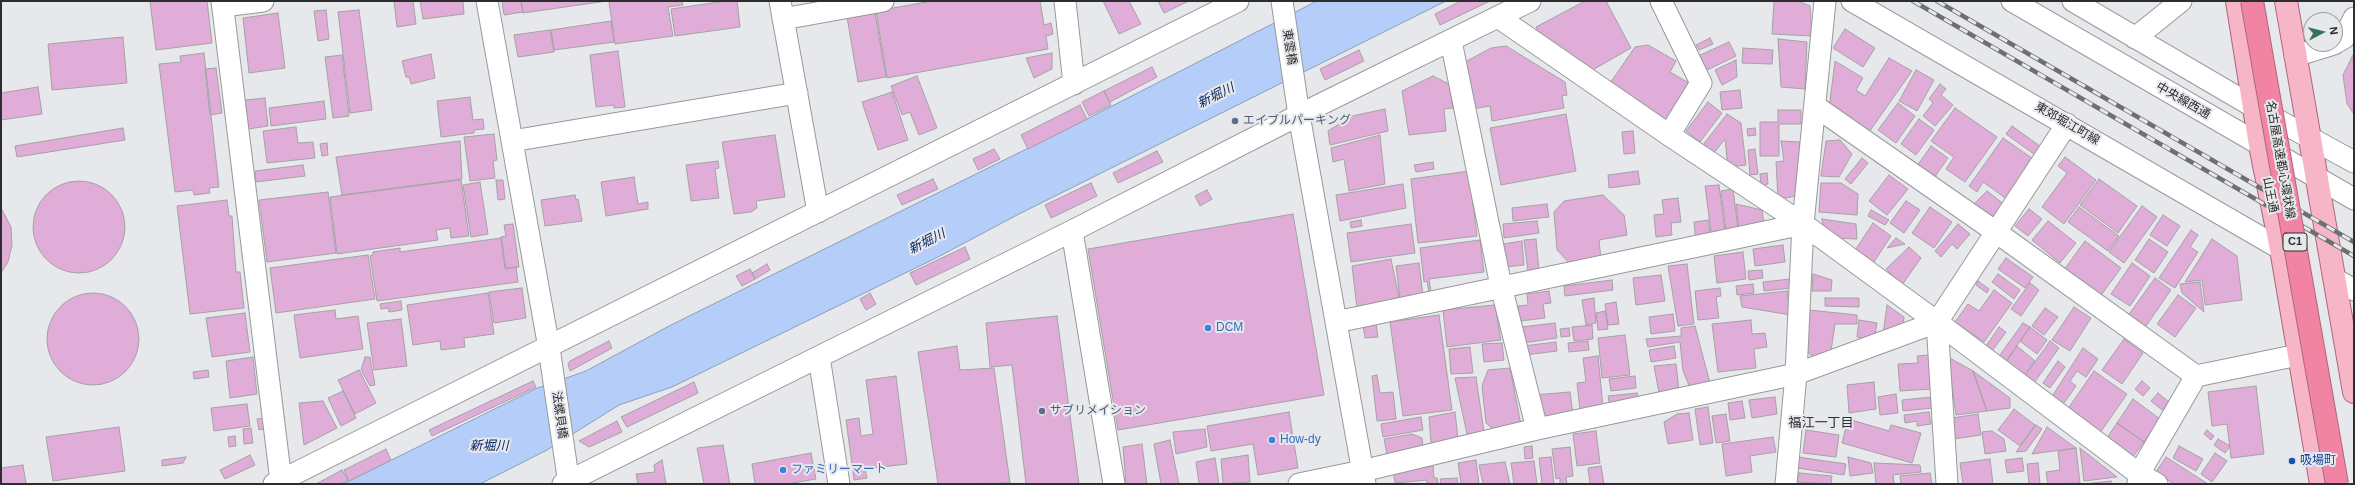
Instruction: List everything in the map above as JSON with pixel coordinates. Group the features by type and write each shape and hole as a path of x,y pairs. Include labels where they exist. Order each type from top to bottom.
{"highway":[{"name":"名古屋高速都心環状線","path":"2252,1 2337,484"}],"main road":[{"name":"山王通","path":"2237,1 2260,145 2281,249 2321,484"},
{"path":"2286,1 2354,392"}],"street":[{"path":"263,1 223,4 278,482 550,355 818,212 1238,1"},
{"name":"法螺貝橋","path":"487,1 550,355 566,479"},
{"path":"818,212 782,10 883,1"},
{"path":"1065,1 1074,84"},
{"path":"566,479 819,357 1072,231 1299,115 1452,41 1530,1"},
{"path":"1661,1 1701,83 1668,135"},
{"path":"1786,484 1796,374 1803,224 1825,1"},
{"name":"東郊堀江町線","path":"1852,1 2281,249"},
{"name":"中央線西通","path":"2012,1 2354,199"},
{"path":"2073,1 2254,107 2354,162"},
{"path":"2135,38 2181,1"},
{"name":"東雲橋","path":"1283,7 1299,115 1363,478"},
{"path":"1498,17 1668,135 1803,224 1937,322 2145,481 2196,376"},
{"path":"2343,39 2354,18"},
{"path":"1452,41 1501,286 1537,429"},
{"path":"2295,56 2308,52"},
{"path":"512,141 797,93"},
{"path":"1815,106 1996,232 2196,376 2298,355"},
{"path":"1299,484 1363,478 1537,429 1796,374 1937,322 2067,124"},
{"path":"1336,322 1501,286 1803,224"},
{"path":"1072,231 1114,484"},
{"path":"2334,279 2354,290"},
{"path":"1937,322 1947,484"},
{"path":"819,357 840,484"}],"water":[{"name":"新堀川","path":"1317,1 1446,1 1019,214 938,257 672,387 619,405 547,450 480,484 343,484 535,389 586,371 669,326 1081,122"}],"building":[{"path":"150,1 207,1 212,43 156,50"},
{"path":"394,1 413,1 416,24 397,27"},
{"path":"420,1 463,1 464,14 423,19"},
{"path":"502,1 521,1 523,12 504,15"},
{"path":"521,1 607,1 523,13"},
{"path":"682,1 683,5 668,7 673,36 615,44 609,2"},
{"path":"725,1 737,1 740,27 675,36 671,9"},
{"path":"932,1 1040,1 1044,25 1051,23 1053,34 1046,36 1048,49 887,78 876,11"},
{"path":"1103,1 1129,1 1141,24 1119,34"},
{"path":"1158,1 1189,1 1164,13"},
{"path":"1461,1 1490,1 1440,25 1435,14"},
{"path":"1585,1 1606,1 1631,48 1589,72 1544,46 1536,27"},
{"path":"1774,1 1798,1 1810,6 1812,36 1772,34"},
{"path":"326,10 329,39 318,41 314,11"},
{"path":"359,10 372,110 350,113 338,12"},
{"path":"278,13 285,68 249,73 243,18"},
{"path":"875,13 886,77 858,82 847,17"},
{"path":"611,21 614,42 554,50 551,30"},
{"path":"1845,29 1875,48 1863,67 1833,48"},
{"path":"550,30 554,52 518,57 514,35"},
{"path":"123,37 127,83 52,90 48,44"},
{"path":"1710,38 1713,44 1699,50 1696,45"},
{"path":"1778,39 1807,42 1805,89 1781,87"},
{"path":"1729,42 1736,56 1705,71 1698,56"},
{"path":"1648,45 1676,61 1670,72 1689,83 1667,121 1608,86 1635,47"},
{"path":"1506,46 1565,82 1567,95 1562,96 1564,108 1492,121 1490,106 1472,109 1465,62 1491,48"},
{"path":"1743,48 1773,50 1772,64 1742,63"},
{"path":"1359,50 1364,61 1325,80 1320,69"},
{"path":"618,51 625,107 614,108 614,105 596,107 590,55"},
{"path":"204,53 219,187 209,188 210,193 194,195 193,190 175,192 159,64 181,62 180,56"},
{"path":"1052,53 1052,69 1034,78 1026,58"},
{"path":"2354,53 2354,114 2347,104 2343,75"},
{"path":"431,54 435,78 411,84 409,77 406,77 402,61"},
{"path":"342,55 349,116 333,118 325,57"},
{"path":"1889,58 1912,71 1867,135 1829,109 1835,61 1863,78 1856,90 1865,96"},
{"path":"1736,60 1737,77 1722,85 1715,70"},
{"path":"1152,67 1157,77 1110,102 1104,91"},
{"path":"216,68 222,113 210,115 205,69"},
{"path":"1916,70 1934,80 1917,111 1899,101"},
{"path":"917,76 937,128 919,135 910,112 902,115 891,86"},
{"path":"1433,76 1449,84 1453,108 1444,109 1446,131 1409,135 1402,91"},
{"path":"1940,84 1946,89 1941,95 1953,105 1935,126 1923,116 1933,103 1929,99"},
{"path":"38,87 42,114 1,120 1,93"},
{"path":"1740,90 1742,108 1722,110 1720,92"},
{"path":"1104,91 1111,105 1089,116 1082,102"},
{"path":"892,92 908,140 878,150 862,102"},
{"path":"470,97 473,120 483,119 484,129 474,130 474,133 441,137 437,101"},
{"path":"265,98 268,126 248,129 245,100"},
{"path":"324,101 326,119 271,126 269,108"},
{"path":"1708,102 1722,113 1700,142 1686,131"},
{"path":"1898,103 1915,116 1896,143 1878,130"},
{"path":"1080,105 1087,119 1028,149 1021,135"},
{"path":"1955,108 1997,137 1965,182 1946,169 1954,157 1931,141"},
{"path":"1385,109 1388,131 1330,145 1328,131 1352,116"},
{"path":"1778,110 1801,110 1801,124 1779,124 1779,156 1760,156 1760,122 1778,122"},
{"path":"1566,114 1576,171 1501,185 1490,128"},
{"path":"1727,114 1741,123 1746,165 1728,167 1725,139 1713,154 1702,146"},
{"path":"1919,119 1934,130 1916,155 1901,144"},
{"path":"2012,126 2044,149 2038,157 2006,134"},
{"path":"296,127 298,143 313,142 315,158 267,163 263,131"},
{"path":"123,128 125,140 17,157 15,146"},
{"path":"1755,128 1756,135 1748,136 1747,129"},
{"path":"1633,131 1635,153 1624,154 1622,132"},
{"path":"494,134 497,160 493,161 495,178 470,181 464,137"},
{"path":"775,135 785,197 756,201 757,208 751,212 734,214 722,142"},
{"path":"1380,135 1385,184 1349,191 1344,159 1333,162 1331,148"},
{"path":"2003,138 2036,161 2008,200 1983,182 1977,192 1969,186"},
{"path":"1840,140 1852,154 1839,177 1821,176 1826,141"},
{"path":"460,141 462,179 342,195 336,157"},
{"path":"1781,141 1800,142 1797,196 1778,199 1776,162 1784,161"},
{"path":"327,143 328,155 322,156 320,144"},
{"path":"1931,146 1948,158 1934,178 1917,166"},
{"path":"994,149 1000,159 978,170 973,159"},
{"path":"1755,149 1758,174 1750,175 1748,150"},
{"path":"1157,151 1163,162 1118,183 1113,173"},
{"path":"2065,157 2096,180 2064,224 2042,207 2067,173 2058,166"},
{"path":"1862,158 1868,163 1851,184 1845,179"},
{"path":"718,161 719,168 715,169 719,198 691,201 686,165"},
{"path":"1433,162 1434,169 1416,172 1414,165"},
{"path":"303,165 305,176 256,182 255,171"},
{"path":"1469,171 1477,236 1418,243 1411,179"},
{"path":"1638,171 1640,184 1609,188 1608,175"},
{"path":"1767,173 1768,184 1761,185 1760,174"},
{"path":"1889,175 1908,189 1887,215 1869,201"},
{"path":"634,177 638,204 648,202 648,209 606,216 601,182"},
{"path":"933,179 938,189 902,205 897,195"},
{"path":"2099,179 2137,206 2118,233 2080,205"},
{"path":"461,180 469,236 451,238 450,228 436,230 438,240 337,254 330,197"},
{"path":"496,180 503,180 505,199 498,200"},
{"path":"79,181 97,185 111,195 121,209 125,227 121,245 111,259 97,269 79,273 61,269 47,259 37,245 33,227 37,209 47,195 61,185"},
{"path":"480,182 488,234 471,237 463,185"},
{"path":"1091,183 1097,196 1051,218 1045,205"},
{"path":"1821,183 1841,183 1858,194 1857,215 1819,212"},
{"path":"1403,184 1406,208 1340,221 1336,195"},
{"path":"1719,185 1726,239 1712,240 1705,186"},
{"path":"1733,189 1739,237 1727,238 1721,191"},
{"path":"1207,190 1212,199 1200,206 1195,196"},
{"path":"1987,191 2005,205 1994,219 1969,209"},
{"path":"328,192 336,253 267,262 259,200"},
{"path":"575,195 576,200 578,199 582,221 545,226 541,200"},
{"path":"1603,195 1624,215 1627,235 1599,240 1601,260 1570,264 1557,250 1554,212 1564,201"},
{"path":"1678,198 1681,222 1671,223 1672,235 1656,237 1654,215 1664,214 1662,200"},
{"path":"227,200 229,216 232,216 236,272 240,272 244,308 190,314 177,206"},
{"path":"1906,201 1920,210 1904,233 1890,223"},
{"path":"1547,204 1549,217 1513,221 1512,208"},
{"path":"1736,204 1762,210 1764,224 1739,231"},
{"path":"2142,206 2157,217 2124,263 2109,252"},
{"path":"1930,207 1952,222 1934,248 1912,233"},
{"path":"2079,207 2119,236 2108,251 2068,222"},
{"path":"1,208 11,227 12,245 8,262 1,273"},
{"path":"2029,209 2042,219 2028,236 2015,226"},
{"path":"1871,210 1889,220 1885,225 1868,216"},
{"path":"1293,214 1324,395 1118,430 1088,249"},
{"path":"2163,215 2180,226 2167,246 2150,235"},
{"path":"1822,219 1856,224 1857,239 1835,238 1823,227"},
{"path":"1361,220 1362,226 1351,228 1350,222"},
{"path":"1708,220 1711,240 1696,242 1694,222"},
{"path":"1537,221 1539,233 1504,238 1503,224"},
{"path":"2048,221 2076,243 2060,263 2032,240"},
{"path":"1873,223 1891,236 1872,265 1854,252"},
{"path":"513,224 519,267 506,268 501,237 506,236 504,225"},
{"path":"1411,224 1415,253 1351,262 1347,233"},
{"path":"1958,224 1970,234 1957,249 1952,244 1941,257 1935,251"},
{"path":"2191,230 2198,235 2190,247 2198,252 2175,288 2159,278"},
{"path":"501,238 505,269 516,267 518,282 377,301 370,256 373,255 373,252 400,248 400,252"},
{"path":"1896,238 1905,244 1887,248"},
{"path":"1536,239 1539,271 1528,272 1524,240"},
{"path":"2149,239 2168,252 2154,273 2135,260"},
{"path":"2212,239 2237,256 2242,300 2205,305 2202,280 2185,282"},
{"path":"1480,240 1484,272 1429,279 1431,292 1429,293 1427,281 1424,282 1420,248"},
{"path":"1522,241 1524,265 1505,267 1503,244"},
{"path":"2085,241 2121,268 2099,298 2063,271"},
{"path":"1783,245 1785,262 1755,266 1753,249"},
{"path":"965,247 970,259 916,285 910,273"},
{"path":"1909,247 1921,258 1902,285 1886,269"},
{"path":"1743,252 1746,279 1717,283 1714,256"},
{"path":"368,255 375,299 276,313 270,268"},
{"path":"2006,258 2033,277 2025,288 1998,269"},
{"path":"1391,259 1400,302 1357,308 1352,266"},
{"path":"1419,263 1423,296 1400,299 1396,266"},
{"path":"2132,263 2150,276 2130,306 2111,294"},
{"path":"767,264 770,270 755,279 752,273"},
{"path":"1687,264 1694,324 1678,326 1668,266"},
{"path":"750,269 755,279 742,286 736,276"},
{"path":"1762,270 1763,278 1749,280 1748,271"},
{"path":"1813,274 1832,280 1831,291 1812,291"},
{"path":"1998,274 2020,290 2014,299 1992,282"},
{"path":"1661,275 1665,301 1636,305 1633,278"},
{"path":"2155,278 2171,290 2144,329 2127,317"},
{"path":"1790,279 1791,288 1764,291 1763,282"},
{"path":"1612,280 1613,290 1565,296 1564,286"},
{"path":"1978,281 1989,289 1987,293 1976,285"},
{"path":"2200,282 2204,312 2182,293 2180,284"},
{"path":"2030,283 2039,290 2021,316 2011,309"},
{"path":"1753,284 1754,293 1737,295 1736,286"},
{"path":"522,288 526,318 494,323 489,292"},
{"path":"1720,288 1721,296 1716,297 1719,318 1698,320 1695,291"},
{"path":"1994,290 2012,303 1984,342 1955,322 1968,304 1979,311"},
{"path":"1549,291 1551,303 1543,304 1545,318 1520,321 1518,306 1528,305 1527,294"},
{"path":"1787,291 1791,315 1742,307 1740,296"},
{"path":"93,293 110,297 125,307 135,322 139,339 135,356 125,371 110,381 93,385 76,381 61,371 51,356 47,339 51,322 61,307 76,297"},
{"path":"488,293 494,334 464,338 465,347 441,350 440,341 413,345 407,305"},
{"path":"870,293 876,304 866,310 860,299"},
{"path":"2178,295 2196,308 2175,337 2157,324"},
{"path":"1594,298 1596,323 1586,325 1582,300"},
{"path":"1825,298 1859,298 1859,307 1825,306"},
{"path":"401,301 402,310 389,312 388,308 381,309 380,304"},
{"path":"1616,302 1619,324 1608,325 1605,304"},
{"path":"1495,305 1501,340 1447,347 1443,310"},
{"path":"1887,305 1904,317 1902,333 1883,334"},
{"path":"2074,307 2091,318 2070,351 2052,340"},
{"path":"2045,308 2058,317 2044,335 2032,326"},
{"path":"335,310 336,319 358,316 363,349 300,358 294,315"},
{"path":"1809,310 1857,315 1857,324 1835,324 1830,358 1820,362 1806,351"},
{"path":"1605,311 1608,329 1598,330 1596,313"},
{"path":"245,313 250,352 212,357 206,318"},
{"path":"1673,314 1675,331 1651,334 1649,317"},
{"path":"1439,315 1452,410 1403,416 1390,322"},
{"path":"1057,316 1079,484 1026,484 1012,365 990,367 986,323"},
{"path":"401,319 407,366 374,370 367,323"},
{"path":"1751,320 1752,334 1765,333 1767,347 1754,349 1756,368 1718,372 1712,324"},
{"path":"1859,320 1877,323 1874,340 1857,337"},
{"path":"1555,323 1557,338 1523,343 1521,327"},
{"path":"2023,323 2030,327 2004,364 1997,359"},
{"path":"1376,324 1378,337 1365,338 1363,325"},
{"path":"1592,325 1593,339 1574,341 1572,327"},
{"path":"1695,326 1711,387 1691,390 1683,371 1680,342 1648,347 1646,339 1681,336 1681,328"},
{"path":"1999,327 2006,332 1992,351 1986,346"},
{"path":"2030,327 2047,340 2037,354 2020,341"},
{"path":"1569,328 1570,336 1561,337 1560,329"},
{"path":"1625,335 1630,375 1602,378 1598,338"},
{"path":"2124,339 2143,353 2122,384 2102,370"},
{"path":"609,341 612,348 570,371 568,364 570,361"},
{"path":"1588,341 1589,350 1569,352 1568,343"},
{"path":"2050,341 2059,348 2034,383 2025,376"},
{"path":"1556,342 1557,351 1525,355 1523,346"},
{"path":"1502,343 1504,360 1484,362 1482,344"},
{"path":"957,346 960,370 994,368 1010,483 938,484 918,352"},
{"path":"1674,346 1676,358 1651,362 1649,350"},
{"path":"2017,346 2035,361 2024,375 2006,362"},
{"path":"1470,347 1473,373 1451,374 1449,349"},
{"path":"2083,348 2098,359 2086,377 2077,371 2070,381 2076,386 2062,406 2051,398"},
{"path":"1929,355 1932,389 1900,391 1898,364 1918,363 1917,356"},
{"path":"1598,356 1603,407 1580,410 1577,383 1586,382 1583,358"},
{"path":"253,357 257,394 230,398 226,361"},
{"path":"365,357 370,357 375,385 370,386 361,370"},
{"path":"1948,357 1973,371 1987,411 1956,415"},
{"path":"2058,361 2065,367 2050,388 2043,383"},
{"path":"1676,364 1679,391 1659,393 1654,366"},
{"path":"1510,368 1521,425 1494,430 1486,423 1482,386 1488,370"},
{"path":"208,370 209,377 194,379 193,372"},
{"path":"359,370 376,403 355,414 338,380"},
{"path":"1973,371 2010,398 2010,408 1987,411"},
{"path":"2094,371 2127,394 2100,433 2067,410"},
{"path":"1377,375 1380,393 1393,392 1396,419 1377,421 1372,376"},
{"path":"896,376 907,464 865,469 867,478 854,480 846,420 859,418 861,436 873,434 866,380"},
{"path":"1635,376 1636,388 1611,391 1609,379"},
{"path":"1476,377 1484,432 1467,434 1455,378"},
{"path":"533,381 536,387 432,436 429,430"},
{"path":"2142,381 2150,388 2143,396 2135,389"},
{"path":"694,382 698,393 627,427 621,417"},
{"path":"1874,382 1876,409 1849,413 1847,385"},
{"path":"2256,386 2264,454 2231,458 2227,424 2212,426 2208,392"},
{"path":"343,391 356,418 341,426 328,398"},
{"path":"1570,392 1573,414 1541,417 1533,395"},
{"path":"1637,393 1638,404 1610,407 1608,396"},
{"path":"2158,393 2169,402 2162,410 2151,401"},
{"path":"1896,394 1898,413 1880,415 1878,397"},
{"path":"1775,397 1777,414 1752,418 1749,400"},
{"path":"1932,397 1933,408 1903,411 1902,400"},
{"path":"2133,399 2160,419 2144,442 2117,423"},
{"path":"323,401 337,428 304,445 299,403"},
{"path":"1742,401 1745,418 1730,420 1728,403"},
{"path":"247,404 250,426 214,431 211,408"},
{"path":"1708,407 1713,443 1700,445 1695,409"},
{"path":"2014,409 2035,425 2020,446 1998,430"},
{"path":"1289,412 1298,468 1258,475 1253,444 1211,451 1207,426"},
{"path":"1455,412 1458,439 1431,443 1429,417"},
{"path":"1929,412 1931,424 1917,426 1917,421 1905,423 1904,415"},
{"path":"1689,413 1693,440 1668,444 1664,422 1677,414"},
{"path":"1726,414 1730,441 1716,443 1712,416"},
{"path":"1978,414 1981,435 1954,439 1952,418"},
{"path":"1421,417 1423,430 1383,437 1381,424"},
{"path":"263,418 264,429 259,430 257,419"},
{"path":"1848,419 1889,431 1891,425 1921,433 1912,463 1842,443"},
{"path":"617,421 622,432 589,447 579,441"},
{"path":"2117,423 2144,442 2132,458 2106,439"},
{"path":"2036,425 2042,429 2026,451 2016,452"},
{"path":"119,427 125,471 53,481 46,437"},
{"path":"2047,427 2076,448 2032,454"},
{"path":"251,428 253,443 244,444 243,429"},
{"path":"1205,429 1207,447 1176,454 1173,432"},
{"path":"1806,430 1839,435 1836,457 1803,453"},
{"path":"2207,430 2214,436 2211,440 2204,434"},
{"path":"1596,431 1600,463 1577,466 1573,434"},
{"path":"1992,431 2004,439 2006,451 1985,454 1982,432"},
{"path":"1412,434 1422,438 1423,449 1387,455 1384,439"},
{"path":"235,436 236,446 229,447 228,437"},
{"path":"1773,437 1776,452 1750,456 1752,472 1726,476 1722,444"},
{"path":"2218,439 2230,446 2225,453 2214,445"},
{"path":"1170,440 1179,484 1161,484 1154,444"},
{"path":"1142,444 1147,484 1126,484 1123,447"},
{"path":"723,445 730,484 704,484 697,448"},
{"path":"1532,446 1533,458 1525,459 1524,447"},
{"path":"2179,446 2203,459 2196,471 2173,458"},
{"path":"1570,447 1573,476 1566,477 1567,484 1560,484 1560,478 1556,479 1552,449"},
{"path":"2076,448 2080,483 2048,484 2046,472 2060,470 2058,451"},
{"path":"2080,448 2117,477 2084,481"},
{"path":"386,449 391,460 349,481 344,470"},
{"path":"811,453 816,479 787,484 755,484 752,464"},
{"path":"2215,453 2227,461 2212,482 2201,474"},
{"path":"250,455 255,465 225,479 220,470"},
{"path":"1248,455 1250,482 1223,484 1221,459"},
{"path":"186,457 183,463 162,466 162,460"},
{"path":"1551,457 1554,484 1542,484 1539,458"},
{"path":"1798,457 1846,464 1844,475 1797,468"},
{"path":"1848,457 1871,463 1873,473 1850,476"},
{"path":"2166,457 2208,484 2174,484 2156,472"},
{"path":"1215,458 1219,484 1199,484 1196,462"},
{"path":"2022,458 2024,471 2007,473 2005,460"},
{"path":"1990,459 1993,484 1963,484 1960,463"},
{"path":"662,460 666,484 638,484 636,474 655,472 654,465"},
{"path":"1476,460 1479,484 1461,484 1458,463"},
{"path":"1534,461 1537,484 1514,484 1511,463"},
{"path":"1505,462 1510,484 1483,484 1479,465"},
{"path":"1874,463 1920,465 1921,472 1893,475 1894,484 1876,484"},
{"path":"2038,463 2040,484 2029,484 2027,464"},
{"path":"23,465 26,484 1,484 1,468"},
{"path":"1433,466 1434,478 1437,478 1438,484 1427,484 1427,480 1395,483 1393,471"},
{"path":"1601,466 1604,484 1590,484 1588,468"},
{"path":"342,470 348,480 341,484 316,484"},
{"path":"1799,473 1832,476 1831,484 1797,482"},
{"path":"1930,473 1932,484 1901,484 1900,476"},
{"path":"1457,478 1458,484 1441,484 1440,479"},
{"path":"2111,481 2111,484 2084,484"}],"railway":[{"path":"1913,1 2354,256"},
{"path":"1937,1 2354,242"}],"place":[{"name":"エイブルパーキング","path":"1235,121"},
{"name":"DCM","path":"1208,328"},
{"name":"サブリメイション","path":"1042,411"},
{"name":"How-dy","path":"1272,440"},
{"name":"吸場町","path":"2292,461"},
{"name":"ファミリーマート","path":"783,470"}],"district":[{"name":"福江一丁目","path":"1821,423"}]}
